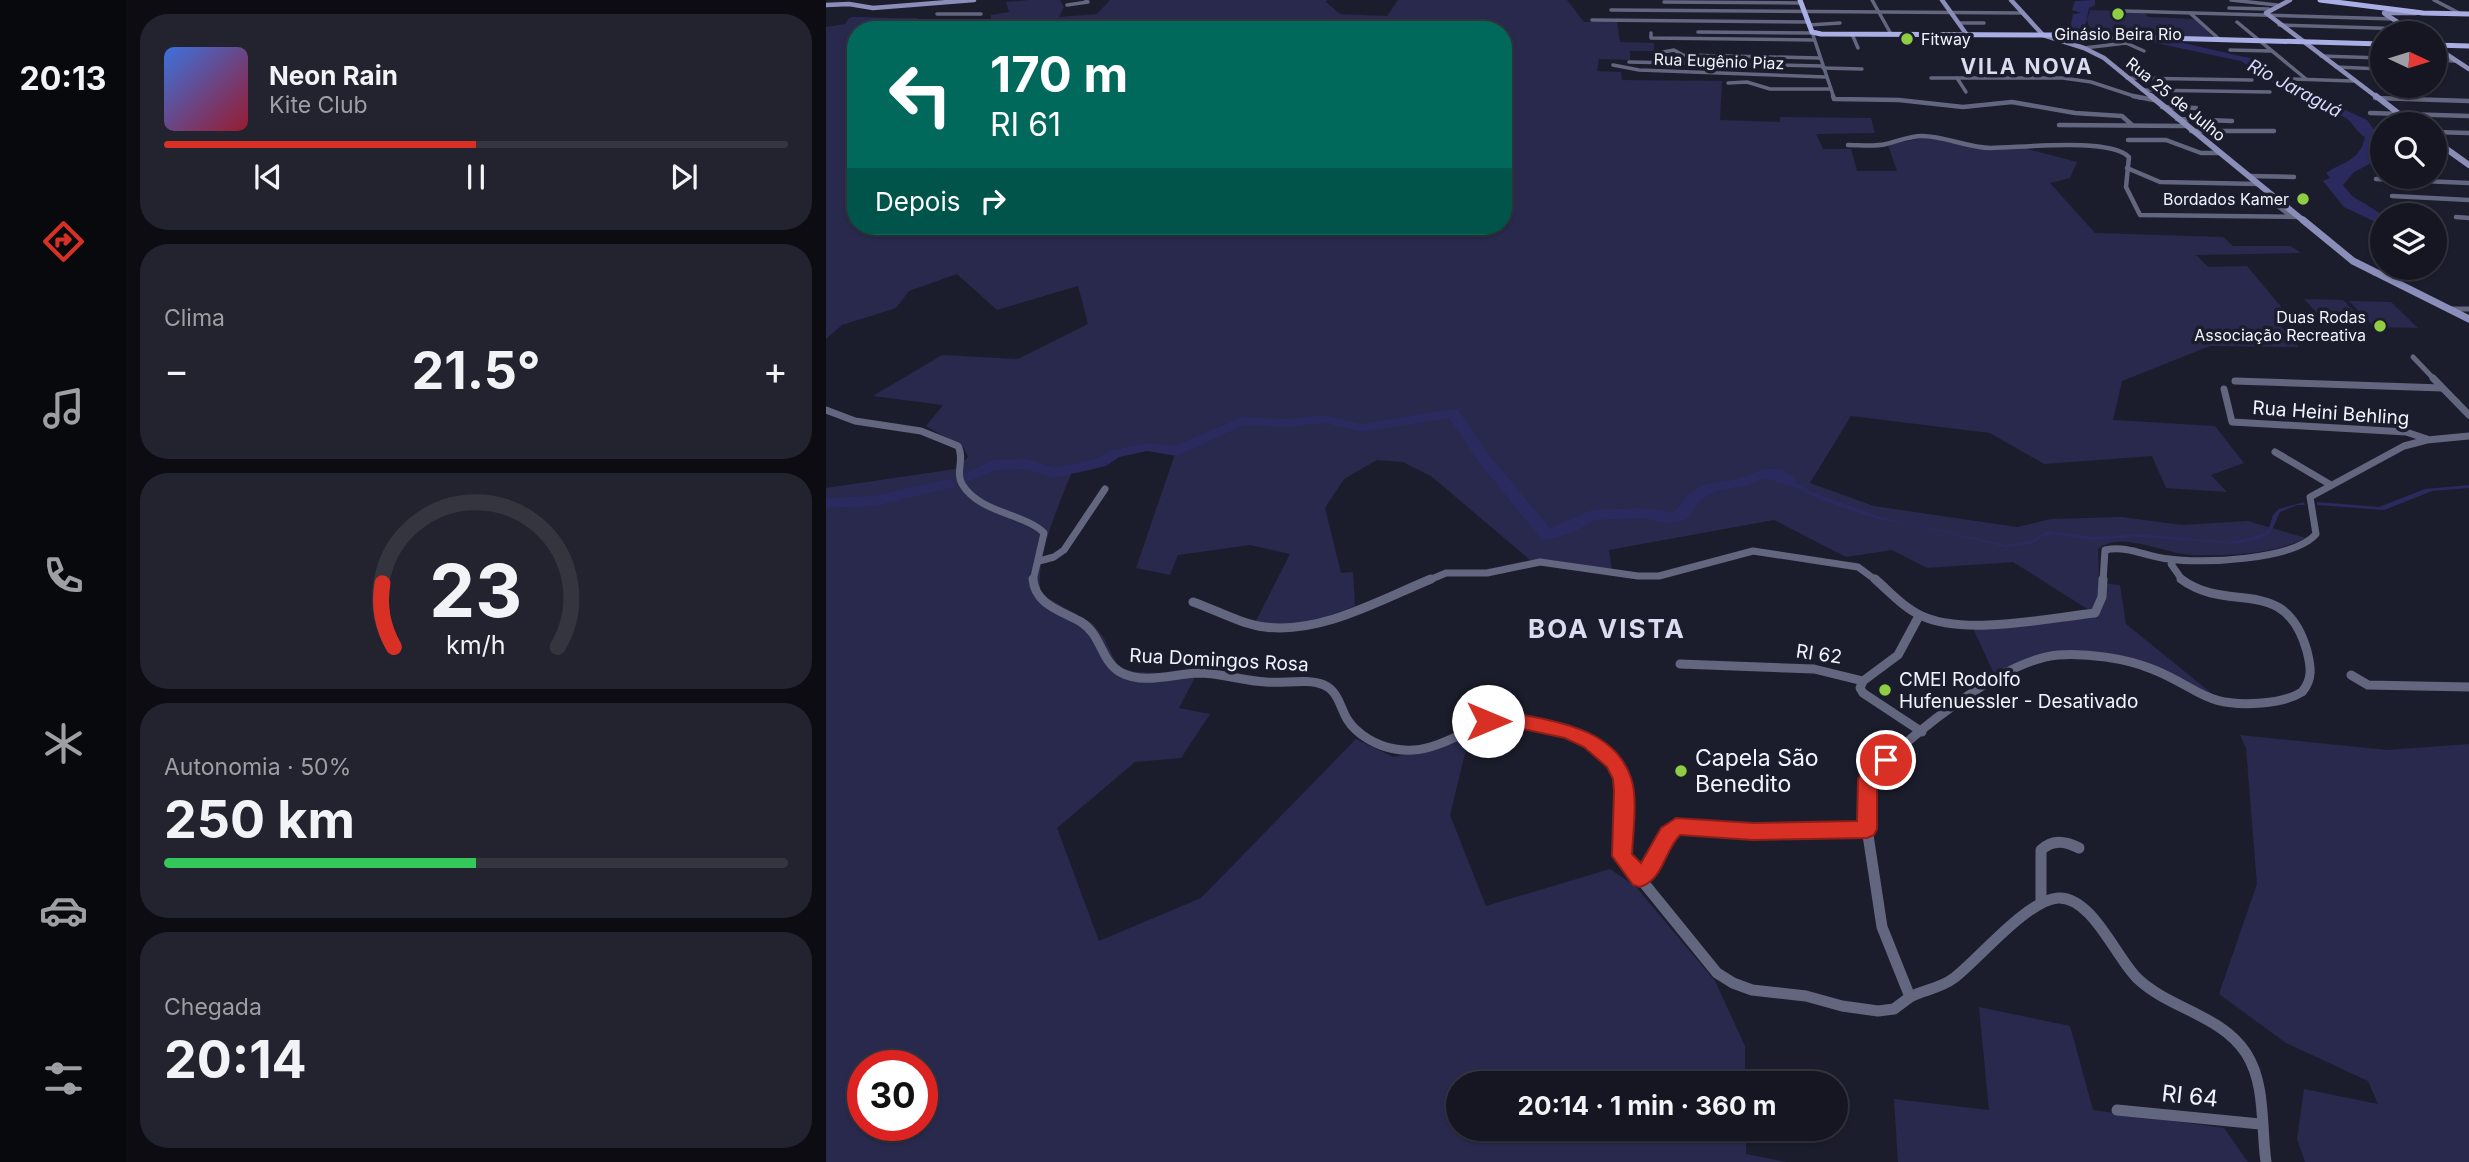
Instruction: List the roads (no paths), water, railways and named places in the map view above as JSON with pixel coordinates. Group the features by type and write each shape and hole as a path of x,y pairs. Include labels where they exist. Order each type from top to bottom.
{"main road":[{"path":"2320,0 2436,14 2469,15"},
{"path":"1801,2 1811,28"},
{"name":"Rua 25 de Julho","path":"1811,28 1852,34 2043,35"},
{"path":"2043,35 2370,44"},
{"path":"2447,46 2469,46"}],"street":[{"path":"826,5 849,4 873,8 974,0"},
{"path":"1067,5 1088,2 1086,0"},
{"path":"1872,0 1891,34"},
{"path":"1942,0 1967,35"},
{"path":"2011,0 2043,35"},
{"path":"2231,0 2277,5"},
{"path":"2268,12 2290,0"},
{"path":"2434,0 2461,14"},
{"path":"1671,22 1664,1 1801,2"},
{"path":"944,4 936,14 981,14"},
{"path":"2248,5 2256,9"},
{"path":"2375,7 2397,21"},
{"path":"940,10 958,8"},
{"path":"2229,8 2268,12 2279,24 2370,93"},
{"path":"1611,10 2023,13"},
{"path":"2125,11 2268,12 2394,19"},
{"path":"2190,13 2219,40"},
{"path":"2384,13 2436,14"},
{"path":"1592,20 1811,28"},
{"path":"1643,24 1671,22"},
{"path":"2237,22 2306,79"},
{"path":"1698,32 1811,28 1840,23"},
{"path":"1959,23 1984,23"},
{"path":"2279,24 2370,28"},
{"path":"2310,26 2318,32"},
{"path":"1811,28 1834,99 1899,100 1962,107 2012,102 2075,113 2122,116 2132,125"},
{"path":"1674,31 1674,38"},
{"path":"1713,39 1714,32"},
{"path":"1852,34 1858,48"},
{"path":"1651,35 1674,38 1814,40"},
{"path":"1958,35 1964,43"},
{"name":"Rua 25 de Julho","path":"2043,35 2084,48 2104,58 2344,255 2370,271"},
{"path":"2084,48 2126,43 2144,51"},
{"path":"1658,52 1671,50 1683,55 1819,58"},
{"path":"2230,50 2272,51"},
{"path":"2447,55 2469,69"},
{"path":"2321,56 2370,58"},
{"path":"2447,61 2456,61"},
{"path":"1629,62 1862,68"},
{"name":"Rua Eugênio Piaz","path":"1613,65 1631,70 1826,77"},
{"path":"2336,68 2370,69"},
{"path":"1931,78 2080,80 2107,86 2138,99 2154,100"},
{"path":"1957,78 1966,92"},
{"path":"2127,78 2252,80"},
{"path":"2293,79 2353,81"},
{"path":"1728,83 1747,82 1770,89 1830,89"},
{"path":"2142,90 2270,92"},
{"path":"2376,98 2395,112"},
{"path":"2398,98 2469,101"},
{"path":"2162,107 2196,108"},
{"path":"2447,115 2469,116"},
{"path":"2177,120 2232,121"},
{"path":"2059,125 2273,131"},
{"path":"2447,132 2469,133"},
{"path":"1848,145 1884,145 1919,136 1989,148 2043,144 2091,147 2126,153 2130,159 2124,181 2127,197 2140,215 2299,216"},
{"path":"2128,139 2166,140 2201,153 2220,153"},
{"path":"2447,149 2469,165"},
{"path":"2127,168 2160,182 2259,184"},
{"path":"2249,176 2294,177"},
{"path":"2447,182 2469,183"},
{"path":"2392,196 2469,200"},
{"path":"2275,204 2291,216"},
{"path":"2456,217 2469,218"},
{"name":"Rua 25 de Julho","path":"2388,280 2469,319"},
{"path":"2448,309 2469,309"},
{"path":"2413,357 2469,415"},
{"path":"2235,381 2442,388"},
{"name":"Rua Heini Behling","path":"2224,388 2232,422 2406,432 2427,440"},
{"name":"Rua Domingos Rosa","path":"826,410 855,421 921,431 958,446 962,455 959,474 961,483 967,490 1008,515 1040,528 1044,533 1032,581 1037,594 1088,627 1099,639 1111,664 1127,675 1158,677 1224,674 1263,682 1319,684 1333,690 1354,728 1373,741 1403,751 1432,749 1488,721 1498,720 1529,722 1581,736 1599,748 1619,769 1623,791 1622,856 1717,972 1733,983 1752,990 1806,996 1842,1006 1878,1011 1894,1009 1910,997 1956,977 1987,946 2041,902"},
{"path":"1193,602 1263,627 1297,628 1340,617 1446,573 1487,573 1530,563 1549,562 1638,576 1658,576 1753,551 1858,567 1868,572 1919,616 1973,626 2095,613 2103,601 2105,550 2115,547 2132,548 2174,560 2274,554 2304,545 2317,534 2318,525 2309,498 2404,446 2427,440 2469,436"},
{"path":"2274,452 2331,485"},
{"path":"1039,561 1054,557 1064,550 1105,489"},
{"path":"1910,997 1881,923 1867,829 1868,779 1895,752 1991,681 2055,655 2144,666 2202,695 2229,704 2266,703 2300,695 2307,688 2312,671 2307,650 2288,613 2274,605 2216,595 2195,587 2177,576 2171,564 2174,560"},
{"name":"RI 62","path":"1680,664 1814,669 1863,681 1898,655 1919,616"},
{"path":"2351,675 2368,685 2469,687"},
{"path":"1863,681 1860,688 1863,693 1922,732"},
{"path":"1640,878 1652,866 1668,834 1676,827 1753,831 1867,829"},
{"path":"2079,848 2054,842 2041,850 2041,902 2057,898 2075,901 2085,909 2130,972 2146,987 2210,1023 2246,1051 2258,1088 2266,1162"},
{"name":"RI 64","path":"2117,1110 2260,1124"}],"water":[{"name":"Rio Jaraguá","path":"2095,0 2095,5 2089,8 2085,27 2090,32 2165,39 2258,60 2276,78 2367,120 2370,124 2370,164 2354,172 2343,185 2352,196 2370,207 2370,219 2344,207 2323,181 2330,178 2326,173 2350,160 2363,145 2365,137 2346,118 2285,91 2241,61 2151,42 2069,34 2073,14 2081,13 2072,10 2075,1"},
{"path":"1767,472 1781,474 1814,493 1881,517 2006,545 2030,541 2048,531 2093,537 2139,534 2230,542 2262,534 2269,528 2273,515 2279,509 2304,502 2305,505 2297,505 2280,512 2271,532 2260,539 2237,544 2138,537 2091,540 2056,534 2044,536 2031,544 2005,547 1878,519 1821,500"},
{"path":"2469,485 2469,488 2432,491 2384,510 2317,505 2317,502 2379,507 2425,489"}],"waterway":[{"path":"852,18 891,19"},
{"path":"964,478 993,465 1027,464 1054,473 1101,463 1114,454 1147,447 1177,451 1242,421 1287,423 1324,419 1361,428 1453,413 1483,458 1547,535 1566,529 1592,515 1641,513 1666,518 1676,517 1683,513 1695,497 1712,487 1740,483 1763,473 1775,474 1789,481"},
{"path":"826,503 875,501 947,484"}],"place":[{"name":"Ginásio Beira Rio","path":"2118,14"},
{"name":"Fitway","path":"1907,39"},
{"name":"Bordados Kamer","path":"2303,199"},
{"name":"Duas Rodas Associação Recreativa","path":"2380,326"},
{"name":"CMEI Rodolfo Hufenuessler - Desativado","path":"1885,690"},
{"name":"Capela São Benedito","path":"1681,771"}],"district":[{"name":"VILA NOVA","path":"2027,66"},
{"name":"BOA VISTA","path":"1607,628"}]}
